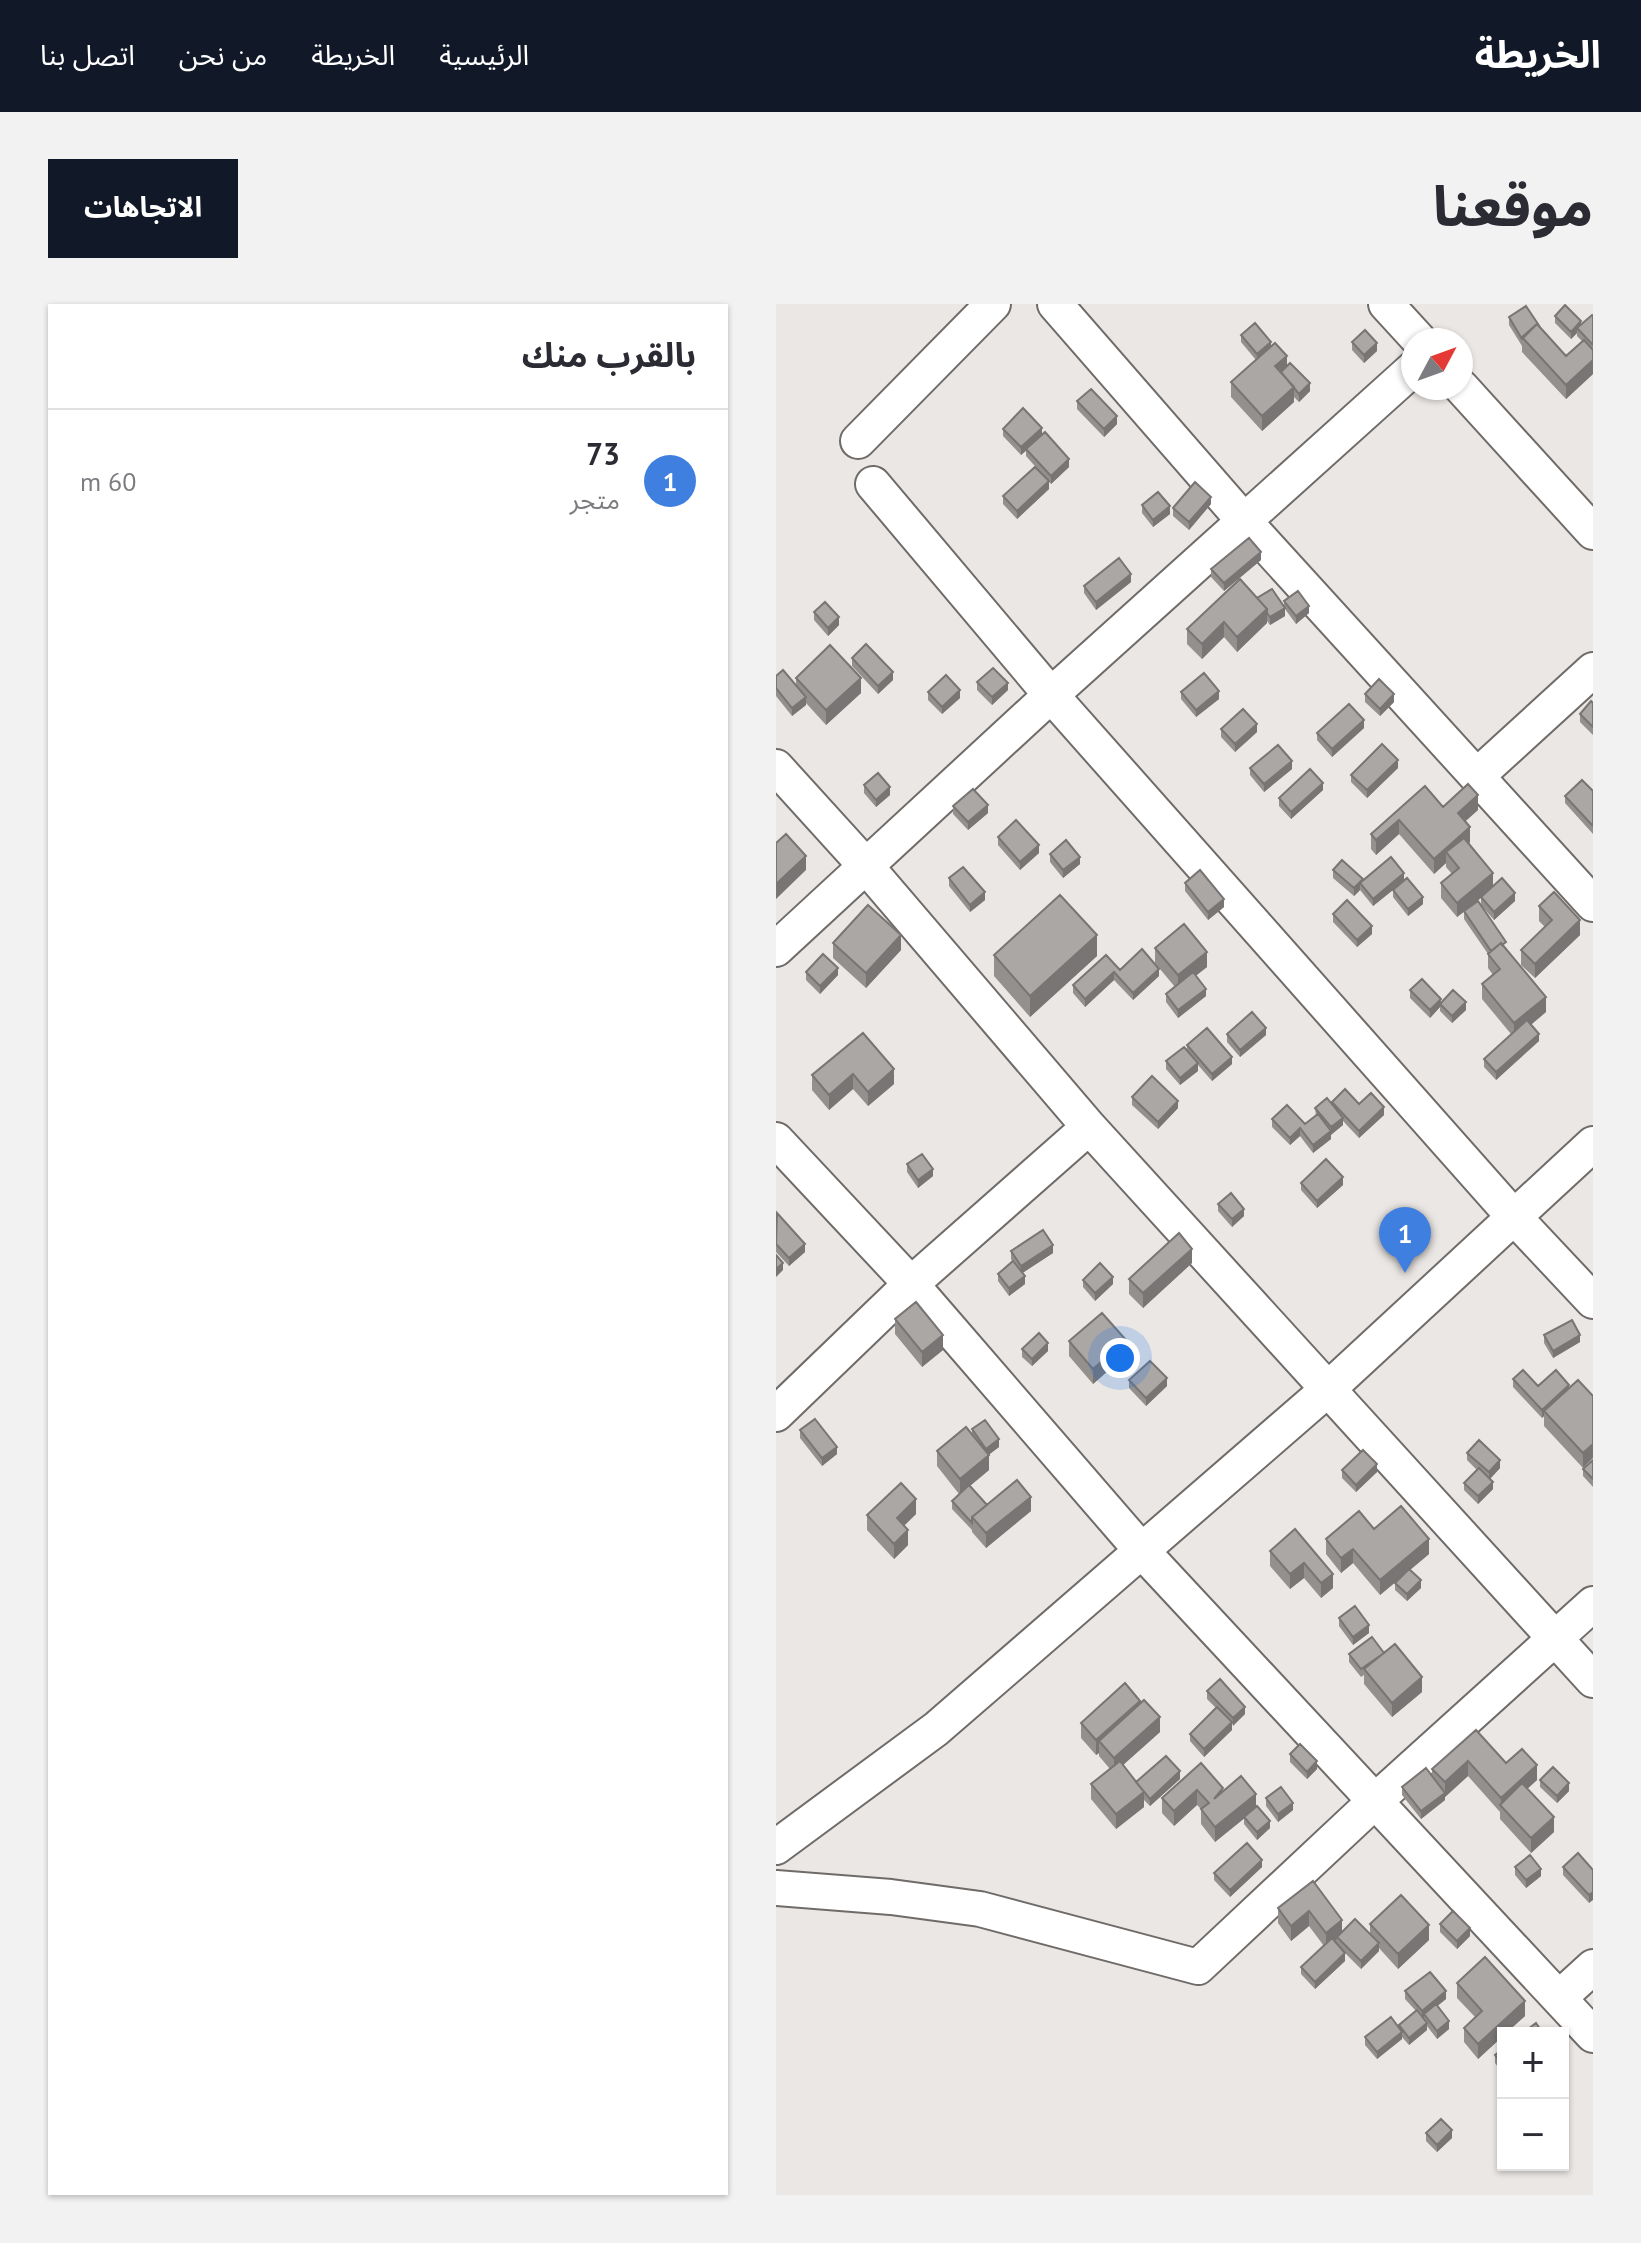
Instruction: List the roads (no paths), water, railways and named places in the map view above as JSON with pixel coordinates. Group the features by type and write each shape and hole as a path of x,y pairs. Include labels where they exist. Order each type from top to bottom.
{"street":[{"path":"858,441 993,304"},
{"path":"1055,304 1245,522 1593,904"},
{"path":"1386,304 1408,328"},
{"path":"776,949 1051,695 1401,380"},
{"path":"1473,400 1593,532"},
{"path":"873,484 1051,695 1514,1217 1593,1301"},
{"path":"1478,775 1593,670"},
{"path":"776,767 865,865 1089,1127 1593,1680"},
{"path":"776,1414 911,1284 1089,1127"},
{"path":"776,1140 911,1284 1141,1550 1593,2035"},
{"path":"776,1847 936,1729 1327,1390 1593,1144"},
{"path":"776,1888 891,1897 980,1909 1198,1967 1593,1604"},
{"path":"1559,1998 1593,1967"}],"place":[{"name":"73","path":"1405,1273"}]}
